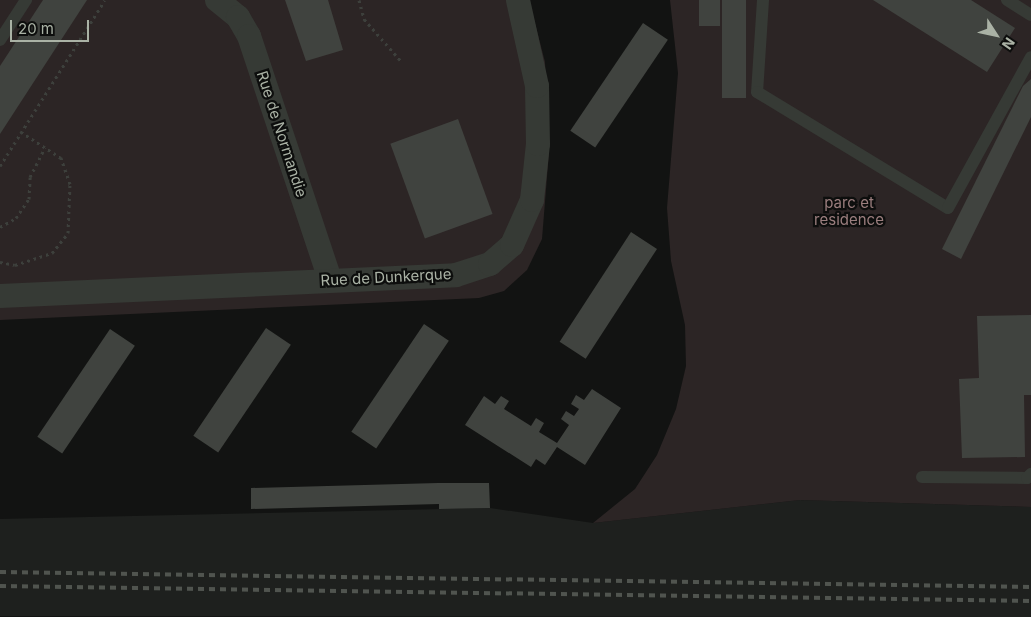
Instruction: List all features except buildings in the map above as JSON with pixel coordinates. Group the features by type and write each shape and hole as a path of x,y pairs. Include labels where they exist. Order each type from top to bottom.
{"street":[{"name":"Rue de Normandie","path":"217,0 238,17 250,36 330,280"},
{"name":"Rue de Dunkerque","path":"0,296 456,275 490,264 512,244 532,200 538,144 536,86 518,0"}],"lane":[{"path":"0,40 26,0"},
{"path":"763,0 757,92 948,208 1031,57"},
{"path":"1007,0 1031,15"},
{"path":"922,477 1026,478 1031,474"}],"path":[{"path":"0,166 105,0"},
{"path":"359,0 364,18 400,60"},
{"path":"0,262 15,265 52,253 68,232 70,184 61,158 21,132"},
{"path":"0,227 16,218 29,199 30,177 45,148"}],"shaded area":[{"path":"800,500 1031,507 1031,617 0,616 0,519 490,508 593,523"}],"green space":[{"path":"0,0 529,0 545,62 549,152 542,239 527,270 504,291 479,298 0,320"},
{"name":"parc et residence","path":"670,0 1031,0 1031,507 800,500 593,523 635,489 657,455 676,409 686,366 685,325 671,261 667,208 678,73"}],"railway":[{"path":"0,572 1031,587"},
{"path":"0,586 1031,601"}]}
